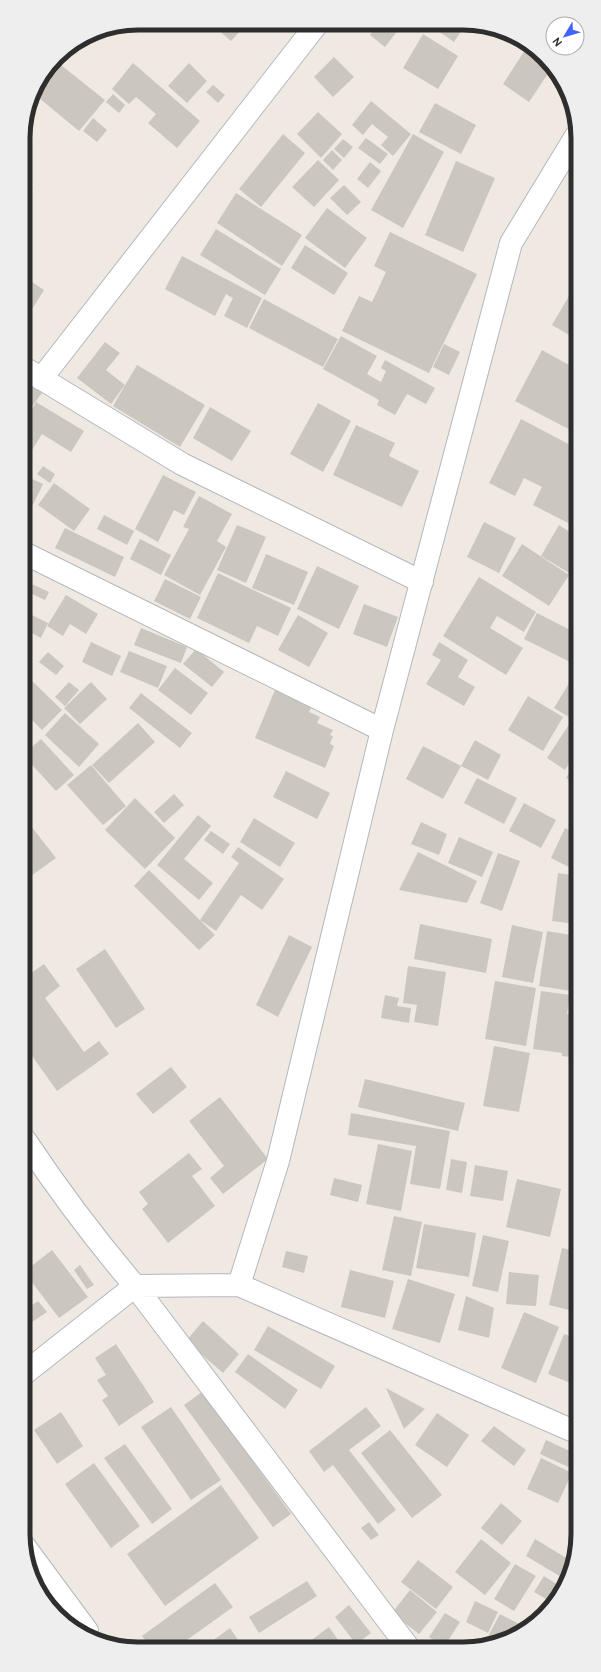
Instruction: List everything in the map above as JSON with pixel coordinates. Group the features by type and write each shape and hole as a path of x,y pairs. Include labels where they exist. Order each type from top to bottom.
{"street":[{"path":"312,30 32,374 182,464 422,582"},
{"path":"239,1285 278,1161 382,730 511,243 571,144"},
{"path":"30,556 382,730"},
{"path":"30,1147 76,1213 135,1286 404,1642"},
{"path":"30,1369 135,1286 239,1285 571,1430"},
{"path":"33,1558 84,1628"}],"building":[{"path":"218,30 240,31 231,41"},
{"path":"374,30 398,30 385,47 370,35"},
{"path":"439,30 462,30 454,42"},
{"path":"423,34 458,56 438,89 403,68"},
{"path":"525,50 549,72 529,102 503,84"},
{"path":"334,57 354,77 333,97 314,77"},
{"path":"64,60 61,65 105,100 79,131 38,97 52,72"},
{"path":"133,63 200,121 177,148 148,123 156,114 136,97 129,104 112,89"},
{"path":"189,63 207,81 187,103 168,86"},
{"path":"213,85 225,95 218,103 206,92"},
{"path":"113,94 125,105 119,113 106,102"},
{"path":"371,101 411,134 393,156 381,145 388,137 372,124 363,135 352,125"},
{"path":"435,103 476,125 461,154 419,132"},
{"path":"318,112 342,134 321,158 297,134"},
{"path":"93,118 107,130 97,142 83,131"},
{"path":"283,134 305,153 261,207 239,189"},
{"path":"413,134 444,152 403,228 371,210"},
{"path":"366,138 388,154 380,164 358,148"},
{"path":"343,139 353,147 344,158 334,149"},
{"path":"332,150 342,160 333,170 323,160"},
{"path":"318,160 339,180 314,207 292,187"},
{"path":"456,161 495,178 463,252 425,235"},
{"path":"370,162 381,171 368,188 357,179"},
{"path":"344,185 361,202 347,215 330,198"},
{"path":"30,186 33,187 30,192"},
{"path":"236,193 302,235 282,266 217,223"},
{"path":"327,208 367,238 345,268 305,238"},
{"path":"216,229 281,269 265,295 200,255"},
{"path":"390,232 477,274 429,373 342,331 359,296 372,302 386,272 374,266"},
{"path":"305,245 348,273 334,295 291,268"},
{"path":"182,256 262,298 247,328 224,316 233,298 226,294 215,316 165,289"},
{"path":"30,281 44,290 30,312"},
{"path":"571,293 571,336 552,325"},
{"path":"264,299 338,339 323,367 249,328"},
{"path":"341,336 377,356 367,374 381,382 386,371 381,368 385,360 435,388 426,404 407,394 395,415 377,405 379,400 323,369"},
{"path":"105,342 120,353 106,370 125,385 111,404 77,378"},
{"path":"444,344 460,352 449,375 433,367"},
{"path":"542,350 571,366 571,430 515,401"},
{"path":"137,365 205,405 180,447 113,406"},
{"path":"30,384 42,393 30,409"},
{"path":"36,402 84,431 71,452 42,434 30,453 30,412"},
{"path":"318,403 351,421 323,472 290,454"},
{"path":"210,407 251,431 232,461 193,438"},
{"path":"521,419 571,445 571,524 533,505 542,487 524,478 515,496 489,483"},
{"path":"356,425 395,443 389,456 419,471 402,507 333,475"},
{"path":"43,466 55,474 50,483 37,474"},
{"path":"163,475 196,492 184,515 174,510 158,542 135,529"},
{"path":"30,478 43,484 30,511"},
{"path":"54,483 90,509 74,531 38,505"},
{"path":"199,496 232,514 217,541 226,547 200,595 164,575 189,529 183,527"},
{"path":"104,515 134,531 127,545 97,529"},
{"path":"484,522 516,538 499,573 467,557"},
{"path":"237,525 266,537 246,583 217,570"},
{"path":"559,525 571,533 571,574 541,556"},
{"path":"65,528 124,557 115,577 55,548"},
{"path":"140,539 171,555 161,575 130,559"},
{"path":"522,544 569,575 549,606 502,576"},
{"path":"266,554 308,572 294,605 252,588"},
{"path":"317,566 359,586 339,629 297,609"},
{"path":"218,573 291,608 278,636 257,626 249,643 197,618"},
{"path":"479,577 536,612 524,632 497,616 490,628 523,648 506,675 443,636"},
{"path":"165,579 201,597 190,619 154,601"},
{"path":"32,584 49,592 45,600 30,593"},
{"path":"66,595 98,614 86,634 70,624 63,636 47,626"},
{"path":"364,604 398,617 387,647 353,634"},
{"path":"537,613 571,630 571,662 524,639"},
{"path":"30,614 48,623 41,638 30,632"},
{"path":"298,615 328,633 309,667 278,650"},
{"path":"141,628 187,647 181,663 134,645"},
{"path":"91,642 121,656 112,676 82,662"},
{"path":"439,642 468,660 458,677 475,687 464,706 426,684 441,660 432,655"},
{"path":"196,649 224,672 212,687 183,664"},
{"path":"129,651 167,666 158,688 120,672"},
{"path":"48,652 64,666 56,675 39,662"},
{"path":"175,668 208,693 191,715 158,690"},
{"path":"30,679 62,710 42,730 30,718"},
{"path":"571,680 571,718 554,708"},
{"path":"69,682 79,690 65,706 55,697"},
{"path":"91,682 107,699 80,724 64,708"},
{"path":"275,690 312,705 309,712 320,717 317,723 333,730 330,735 333,736 330,744 334,746 325,768 255,738"},
{"path":"141,693 192,733 180,748 129,708"},
{"path":"528,696 563,717 543,751 508,730"},
{"path":"65,713 99,744 79,767 45,735"},
{"path":"571,722 571,760 565,770 547,758"},
{"path":"138,723 155,742 109,783 92,765"},
{"path":"41,739 74,775 56,791 30,763 30,749"},
{"path":"475,740 501,755 488,780 461,766"},
{"path":"423,746 461,766 443,799 406,779"},
{"path":"91,765 126,806 103,825 67,785"},
{"path":"571,770 571,781 566,778"},
{"path":"286,771 330,793 317,819 273,797"},
{"path":"477,778 517,798 504,824 464,803"},
{"path":"174,794 184,805 164,823 154,812"},
{"path":"135,798 175,838 145,869 105,830"},
{"path":"524,803 556,820 541,848 509,831"},
{"path":"198,815 211,826 184,859 213,883 199,900 157,865"},
{"path":"254,818 295,843 280,867 240,842"},
{"path":"421,822 447,834 439,855 411,844"},
{"path":"30,825 56,858 30,877"},
{"path":"565,828 571,831 571,868 551,858"},
{"path":"211,831 230,844 223,854 204,840"},
{"path":"459,837 493,852 482,877 448,863"},
{"path":"238,847 284,879 262,910 241,895 216,931 200,920 239,863 231,857"},
{"path":"418,852 477,881 467,903 399,890"},
{"path":"498,853 520,861 502,911 480,903"},
{"path":"149,870 215,935 199,950 134,886"},
{"path":"558,873 571,875 571,923 552,921"},
{"path":"420,924 492,939 486,973 414,959"},
{"path":"512,925 543,932 533,983 502,977"},
{"path":"547,931 571,935 571,991 539,986"},
{"path":"289,935 312,947 278,1017 256,1005"},
{"path":"105,949 145,1009 116,1028 76,969"},
{"path":"44,964 60,986 45,998 84,1052 99,1041 109,1054 57,1091 30,1053 30,974"},
{"path":"408,966 446,972 438,1026 414,1022 417,1005 403,1003"},
{"path":"495,981 536,988 526,1046 485,1039"},
{"path":"541,991 570,995 567,1014 571,1014 571,1057 562,1056 562,1053 533,1049"},
{"path":"385,995 399,998 397,1006 411,1008 409,1023 381,1018"},
{"path":"494,1046 530,1053 519,1112 483,1106"},
{"path":"171,1067 187,1087 153,1114 136,1094"},
{"path":"365,1079 465,1103 458,1131 358,1107"},
{"path":"220,1097 268,1159 223,1194 210,1178 224,1166 189,1121"},
{"path":"351,1113 450,1131 440,1189 410,1184 416,1146 348,1135"},
{"path":"571,1116 571,1128 569,1127"},
{"path":"378,1144 412,1151 401,1211 366,1204"},
{"path":"189,1153 202,1169 192,1176 215,1206 168,1243 142,1209 148,1204 139,1192"},
{"path":"451,1159 467,1162 462,1193 446,1190"},
{"path":"475,1165 508,1171 503,1201 470,1196"},
{"path":"334,1178 362,1185 358,1202 330,1195"},
{"path":"517,1179 561,1189 550,1237 506,1227"},
{"path":"394,1216 422,1222 411,1276 382,1270"},
{"path":"424,1224 476,1233 469,1277 416,1268"},
{"path":"483,1235 509,1241 498,1292 472,1286"},
{"path":"562,1248 571,1250 571,1310 549,1305"},
{"path":"52,1250 88,1297 59,1318 30,1280 30,1267"},
{"path":"286,1251 308,1256 304,1273 282,1267"},
{"path":"80,1265 94,1285 87,1289 74,1270"},
{"path":"350,1270 394,1281 385,1318 341,1307"},
{"path":"509,1272 539,1275 536,1306 506,1304"},
{"path":"408,1279 455,1294 440,1343 392,1329"},
{"path":"466,1296 494,1308 489,1338 458,1330"},
{"path":"38,1301 47,1312 32,1322 30,1319 30,1307"},
{"path":"524,1312 559,1327 536,1383 501,1368"},
{"path":"203,1321 239,1354 223,1373 186,1341"},
{"path":"268,1326 335,1366 321,1389 254,1350"},
{"path":"564,1334 571,1337 571,1383 548,1374"},
{"path":"116,1344 154,1402 119,1426 102,1400 108,1396 97,1380 106,1375 95,1358"},
{"path":"248,1354 298,1390 285,1409 235,1372"},
{"path":"386,1388 425,1409 404,1429"},
{"path":"202,1392 291,1514 273,1527 184,1405"},
{"path":"171,1407 221,1480 191,1500 141,1427"},
{"path":"366,1407 381,1426 349,1450 396,1510 378,1524 333,1465 324,1472 309,1451"},
{"path":"61,1412 83,1446 57,1464 34,1430"},
{"path":"437,1413 469,1435 447,1467 415,1445"},
{"path":"494,1426 526,1450 514,1466 481,1441"},
{"path":"390,1430 442,1495 412,1518 361,1453"},
{"path":"546,1440 571,1452 571,1468 540,1454"},
{"path":"125,1444 172,1509 152,1524 104,1458"},
{"path":"541,1458 571,1473 558,1503 527,1489"},
{"path":"94,1463 140,1526 111,1548 65,1484"},
{"path":"221,1485 259,1538 165,1606 127,1554"},
{"path":"501,1503 522,1521 502,1545 481,1528"},
{"path":"369,1522 379,1535 371,1540 361,1528"},
{"path":"481,1539 511,1563 485,1595 455,1572"},
{"path":"535,1539 568,1559 562,1577 526,1556"},
{"path":"418,1560 453,1587 436,1609 401,1582"},
{"path":"515,1564 536,1576 514,1611 494,1599"},
{"path":"544,1576 558,1585 553,1594 540,1609 546,1599 534,1592"},
{"path":"307,1581 317,1596 259,1633 249,1617"},
{"path":"215,1583 233,1607 184,1642 146,1642 142,1636"},
{"path":"410,1590 437,1612 419,1634 392,1613"},
{"path":"475,1601 498,1612 488,1633 466,1622"},
{"path":"349,1605 371,1633 359,1642 354,1642 335,1617"},
{"path":"445,1613 460,1622 447,1642 436,1642 429,1637"},
{"path":"500,1614 521,1625 504,1634 486,1639"},
{"path":"329,1627 340,1642 309,1642"},
{"path":"230,1628 240,1642 211,1642"}]}
